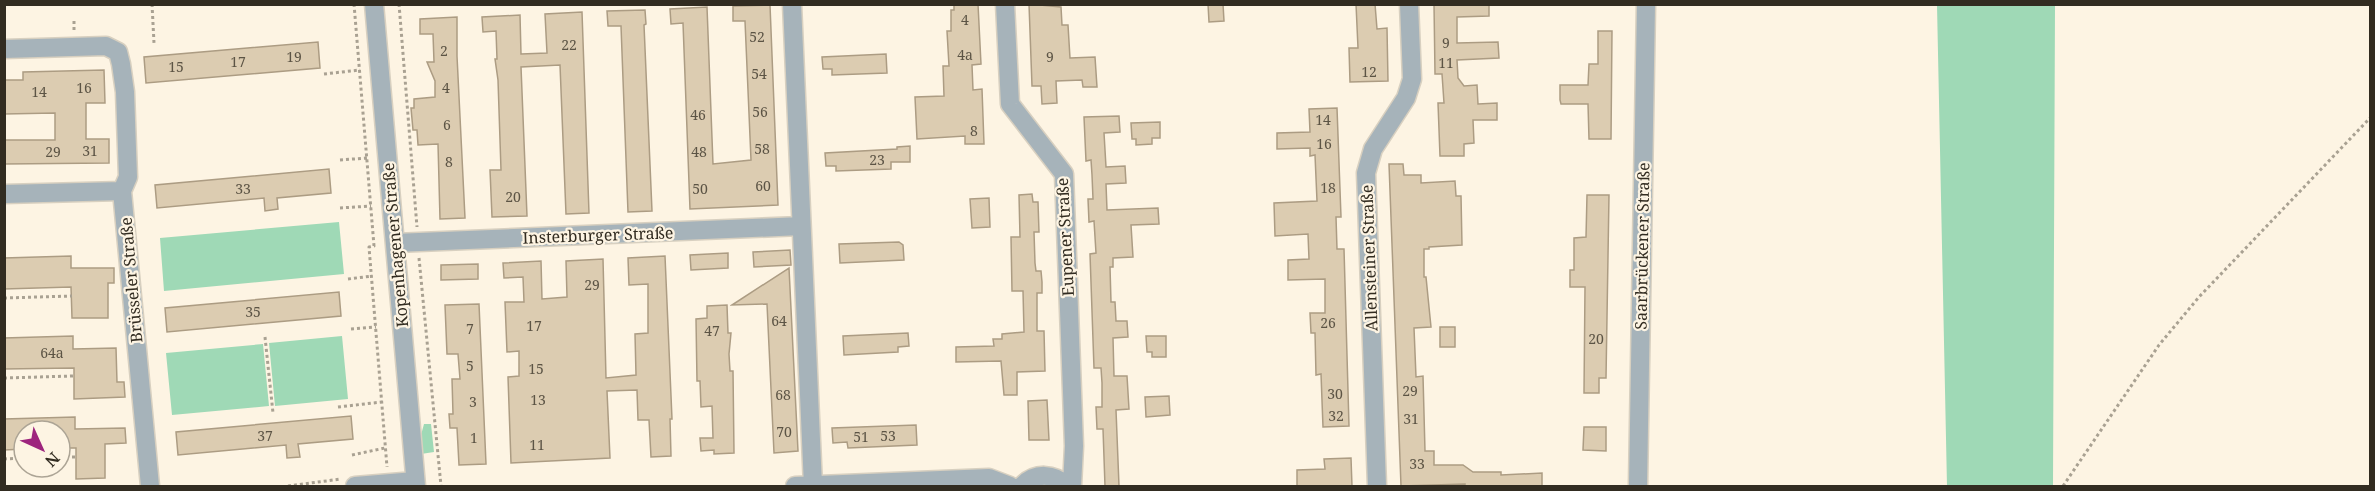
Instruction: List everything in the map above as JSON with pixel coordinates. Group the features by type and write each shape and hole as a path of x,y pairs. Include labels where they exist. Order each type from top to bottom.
{"street":[{"name":"Kopenhagener Straße","path":"374,4 415,484"},
{"path":"792,4 813,486"},
{"name":"Eupener Straße","path":"1005,4 1010,104 1064,174 1074,446 1072,486"},
{"name":"Allensteiner Straße","path":"1377,486 1366,173 1373,149 1406,98 1413,79 1409,4"},
{"name":"Saarbrückener Straße","path":"1638,486 1646,4"},
{"name":"Brüsseler Straße","path":"4,49 106,46 117,52 125,92 128,177 122,191 150,486"},
{"path":"4,194 122,191"},
{"name":"Insterburger Straße","path":"395,243 801,226"},
{"path":"1022,486 1027,480 1040,475 1054,477 1067,486"},
{"path":"795,486 989,478 1010,486"},
{"path":"351,482 415,484"}],"path":[{"path":"152,4 154,43"},
{"path":"354,4 375,246 369,247 387,468 378,471"},
{"path":"324,74 360,70"},
{"path":"2063,486 2159,345 2199,297 2370,118"},
{"path":"340,160 368,158"},
{"path":"340,208 371,206"},
{"path":"348,279 372,276"},
{"path":"4,298 72,296"},
{"path":"351,329 376,327"},
{"path":"265,337 273,413"},
{"path":"4,378 73,376"},
{"path":"338,407 382,402"},
{"path":"352,454 385,448"},
{"path":"438,455 441,486"},
{"path":"288,486 351,482"}],"green space":[{"path":"1937,5 2055,5 2053,486 1947,486"},
{"path":"339,222 344,274 164,291 160,238"},
{"path":"342,336 348,399 275,406 269,343"},
{"path":"263,344 269,406 172,415 166,353"},
{"path":"424,424 431,424 434,452 421,454 421,435"}],"building":[{"path":"954,4 978,4 981,64 972,65 973,90 982,89 984,144 965,144 965,136 917,139 915,97 944,96 943,66 949,66 947,31 951,31 951,10 954,10"},
{"path":"1029,4 1061,7 1062,25 1068,25 1070,58 1095,57 1097,87 1083,87 1082,80 1056,81 1057,103 1042,104 1041,86 1032,86"},
{"path":"1208,4 1223,4 1224,21 1209,22"},
{"path":"1356,4 1375,4 1377,29 1387,28 1388,81 1350,82 1349,48 1358,48"},
{"path":"1434,4 1489,4 1489,16 1457,17 1457,43 1498,42 1499,58 1457,60 1458,78 1464,86 1477,85 1478,104 1497,103 1497,120 1473,120 1474,143 1464,144 1464,156 1440,156 1438,103 1444,103 1442,74 1435,74"},
{"path":"770,5 778,205 690,209 683,23 671,24 670,9 707,7 713,164 751,160 745,21 733,21 733,6"},
{"path":"645,10 652,211 628,212 621,26 608,26 607,11"},
{"path":"582,12 589,213 566,214 560,65 521,67 527,216 492,217 490,170 501,170 498,80 495,59 497,59 496,31 483,32 482,17 520,15 521,54 547,53 545,14"},
{"path":"457,17 465,218 440,219 438,144 418,145 417,130 413,130 411,108 414,108 414,99 435,97 435,81 427,62 434,62 433,34 420,34 420,19"},
{"path":"1598,31 1612,31 1611,139 1589,139 1588,104 1561,104 1560,100 1560,85 1588,85 1589,64 1598,64"},
{"path":"318,42 320,68 146,83 144,57"},
{"path":"886,54 887,73 832,75 832,69 823,69 822,57"},
{"path":"104,70 105,103 86,103 86,139 109,139 109,163 4,164 4,140 55,140 55,113 4,114 4,80 23,80 23,72"},
{"path":"1337,108 1341,217 1336,217 1337,249 1344,249 1349,426 1323,427 1321,374 1316,375 1315,333 1311,333 1310,313 1325,313 1325,279 1288,280 1288,260 1309,259 1308,234 1275,236 1274,203 1317,201 1315,155 1310,156 1310,148 1277,149 1277,133 1310,132 1309,109"},
{"path":"1119,116 1120,132 1104,133 1106,167 1125,166 1126,183 1106,184 1107,210 1158,208 1159,224 1131,225 1133,257 1113,258 1113,267 1110,267 1111,302 1115,302 1116,321 1127,321 1128,337 1113,338 1114,376 1127,376 1129,409 1116,410 1119,486 1105,486 1103,429 1097,429 1096,407 1102,407 1102,383 1101,368 1094,368 1090,254 1096,253 1094,221 1089,222 1088,199 1093,199 1092,175 1091,160 1086,161 1084,117"},
{"path":"1160,122 1160,138 1152,138 1152,144 1136,145 1136,139 1132,139 1131,123"},
{"path":"910,146 910,162 891,162 891,169 836,171 836,166 826,166 825,153 897,149 897,147"},
{"path":"1389,164 1403,164 1404,175 1421,175 1421,183 1455,181 1456,196 1461,196 1462,245 1424,249 1424,277 1426,277 1431,327 1414,328 1416,377 1423,376 1425,451 1434,451 1434,465 1463,465 1473,472 1501,472 1501,475 1542,473 1542,486 1465,486 1465,484 1401,486"},
{"path":"329,169 331,193 277,198 278,209 265,211 264,198 157,208 155,185"},
{"path":"1032,194 1033,202 1038,202 1039,232 1034,232 1035,263 1036,271 1041,271 1042,293 1037,293 1037,331 1044,331 1045,371 1017,372 1017,395 1004,395 1001,361 956,362 956,347 994,346 993,339 1002,339 1002,334 1024,332 1023,291 1012,291 1011,237 1020,237 1019,195"},
{"path":"1587,195 1609,195 1606,378 1599,378 1599,393 1584,393 1585,287 1570,287 1570,270 1574,270 1574,238 1586,237"},
{"path":"989,198 990,227 972,228 970,199"},
{"path":"899,242 903,245 904,260 840,263 839,244"},
{"path":"790,250 791,265 754,267 753,252"},
{"path":"728,253 728,268 691,270 690,255"},
{"path":"71,256 71,268 114,268 114,283 108,283 108,318 72,318 71,287 4,289 4,258"},
{"path":"665,256 672,419 670,419 671,456 651,457 649,420 638,420 637,390 607,391 610,458 511,463 508,377 519,376 519,351 507,352 505,302 524,302 523,277 504,278 503,263 541,261 542,299 567,297 566,261 603,259 606,378 636,375 635,334 648,333 648,284 629,285 628,258"},
{"path":"478,264 478,279 441,280 441,265"},
{"path":"789,268 798,451 774,453 767,304 732,305"},
{"path":"339,292 341,316 167,332 165,308"},
{"path":"479,304 486,464 459,465 457,428 450,428 449,414 453,414 452,379 460,379 458,354 447,354 445,305"},
{"path":"727,305 728,333 731,333 730,371 733,371 734,453 714,454 714,450 701,451 700,438 713,438 712,406 701,407 700,381 697,381 696,319 707,318 707,306"},
{"path":"1440,327 1455,327 1455,347 1440,347"},
{"path":"908,333 909,346 898,347 898,352 844,355 843,336"},
{"path":"73,336 73,349 116,348 117,382 124,382 125,397 74,399 74,368 4,369 4,338"},
{"path":"1146,336 1166,336 1166,357 1152,357 1152,352 1147,352"},
{"path":"1169,396 1170,415 1146,417 1145,397"},
{"path":"1047,400 1049,440 1029,440 1028,401"},
{"path":"351,416 353,439 298,444 300,457 287,458 286,445 178,455 176,432"},
{"path":"75,417 75,429 125,428 126,443 105,444 105,478 76,479 76,448 72,448 72,419 12,419 12,450 4,450 4,419"},
{"path":"916,425 917,445 848,448 847,442 833,443 832,428"},
{"path":"1584,427 1606,427 1606,451 1583,450"},
{"path":"1351,458 1352,486 1297,486 1297,470 1325,469 1324,459"}]}
